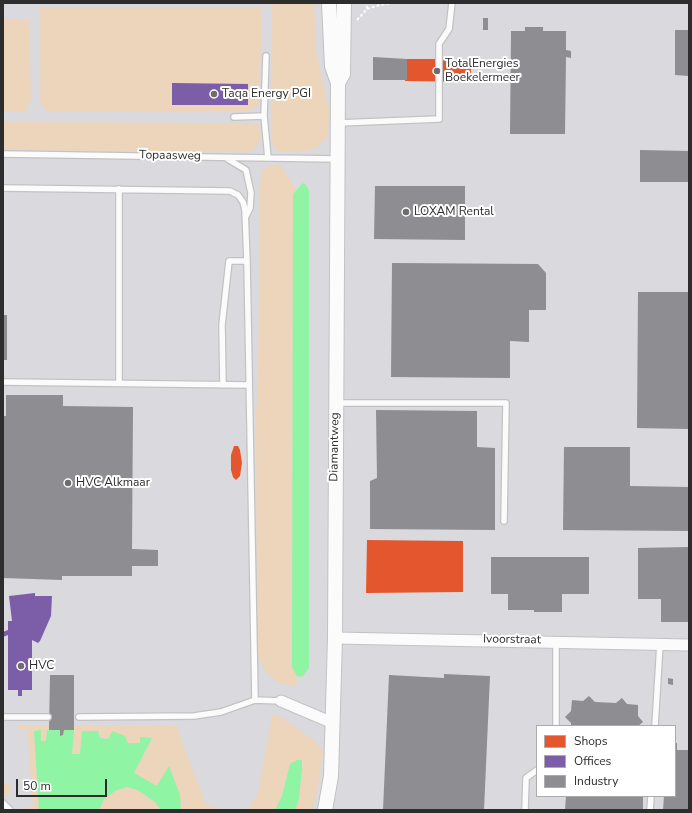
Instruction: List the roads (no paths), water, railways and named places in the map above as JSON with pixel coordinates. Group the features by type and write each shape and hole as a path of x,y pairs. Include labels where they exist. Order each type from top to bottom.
{"street":[{"name":"Diamantweg","path":"325,810 330,776 333,723 338,123 338,83 332,66 329,3"},
{"name":"Diamantweg","path":"338,83 343,74 344,3"},
{"name":"Ivoorstraat","path":"334,638 660,643 689,645"},
{"path":"281,701 333,723"}],"lane":[{"path":"338,123 439,119 439,44 449,29 452,3"},
{"path":"266,56 264,116 268,158"},
{"path":"234,117 264,116"},
{"name":"Topaasweg","path":"3,154 337,159"},
{"path":"224,157 246,170 251,193 250,208 246,216"},
{"path":"3,188 230,191 238,195 243,202 246,216 247,261 254,700"},
{"path":"119,383 120,189"},
{"path":"223,385 222,325 229,261 247,261"},
{"path":"3,382 249,386"},
{"path":"336,402 506,403 504,521"},
{"path":"556,641 556,725"},
{"path":"655,725 660,643"},
{"path":"79,717 194,716 221,712 254,700 281,701"},
{"path":"3,717 48,717"},
{"path":"525,810 526,778 536,771"},
{"path":"650,810 651,797"},
{"path":"3,803 10,810"}],"place":[{"name":"TotalEnergies Boekelermeer","path":"437,71"},
{"name":"Taqa Energy PGI","path":"214,94"},
{"name":"LOXAM Rental","path":"406,212"},
{"name":"HVC Alkmaar","path":"68,483"},
{"name":"HVC","path":"21,666"}]}
